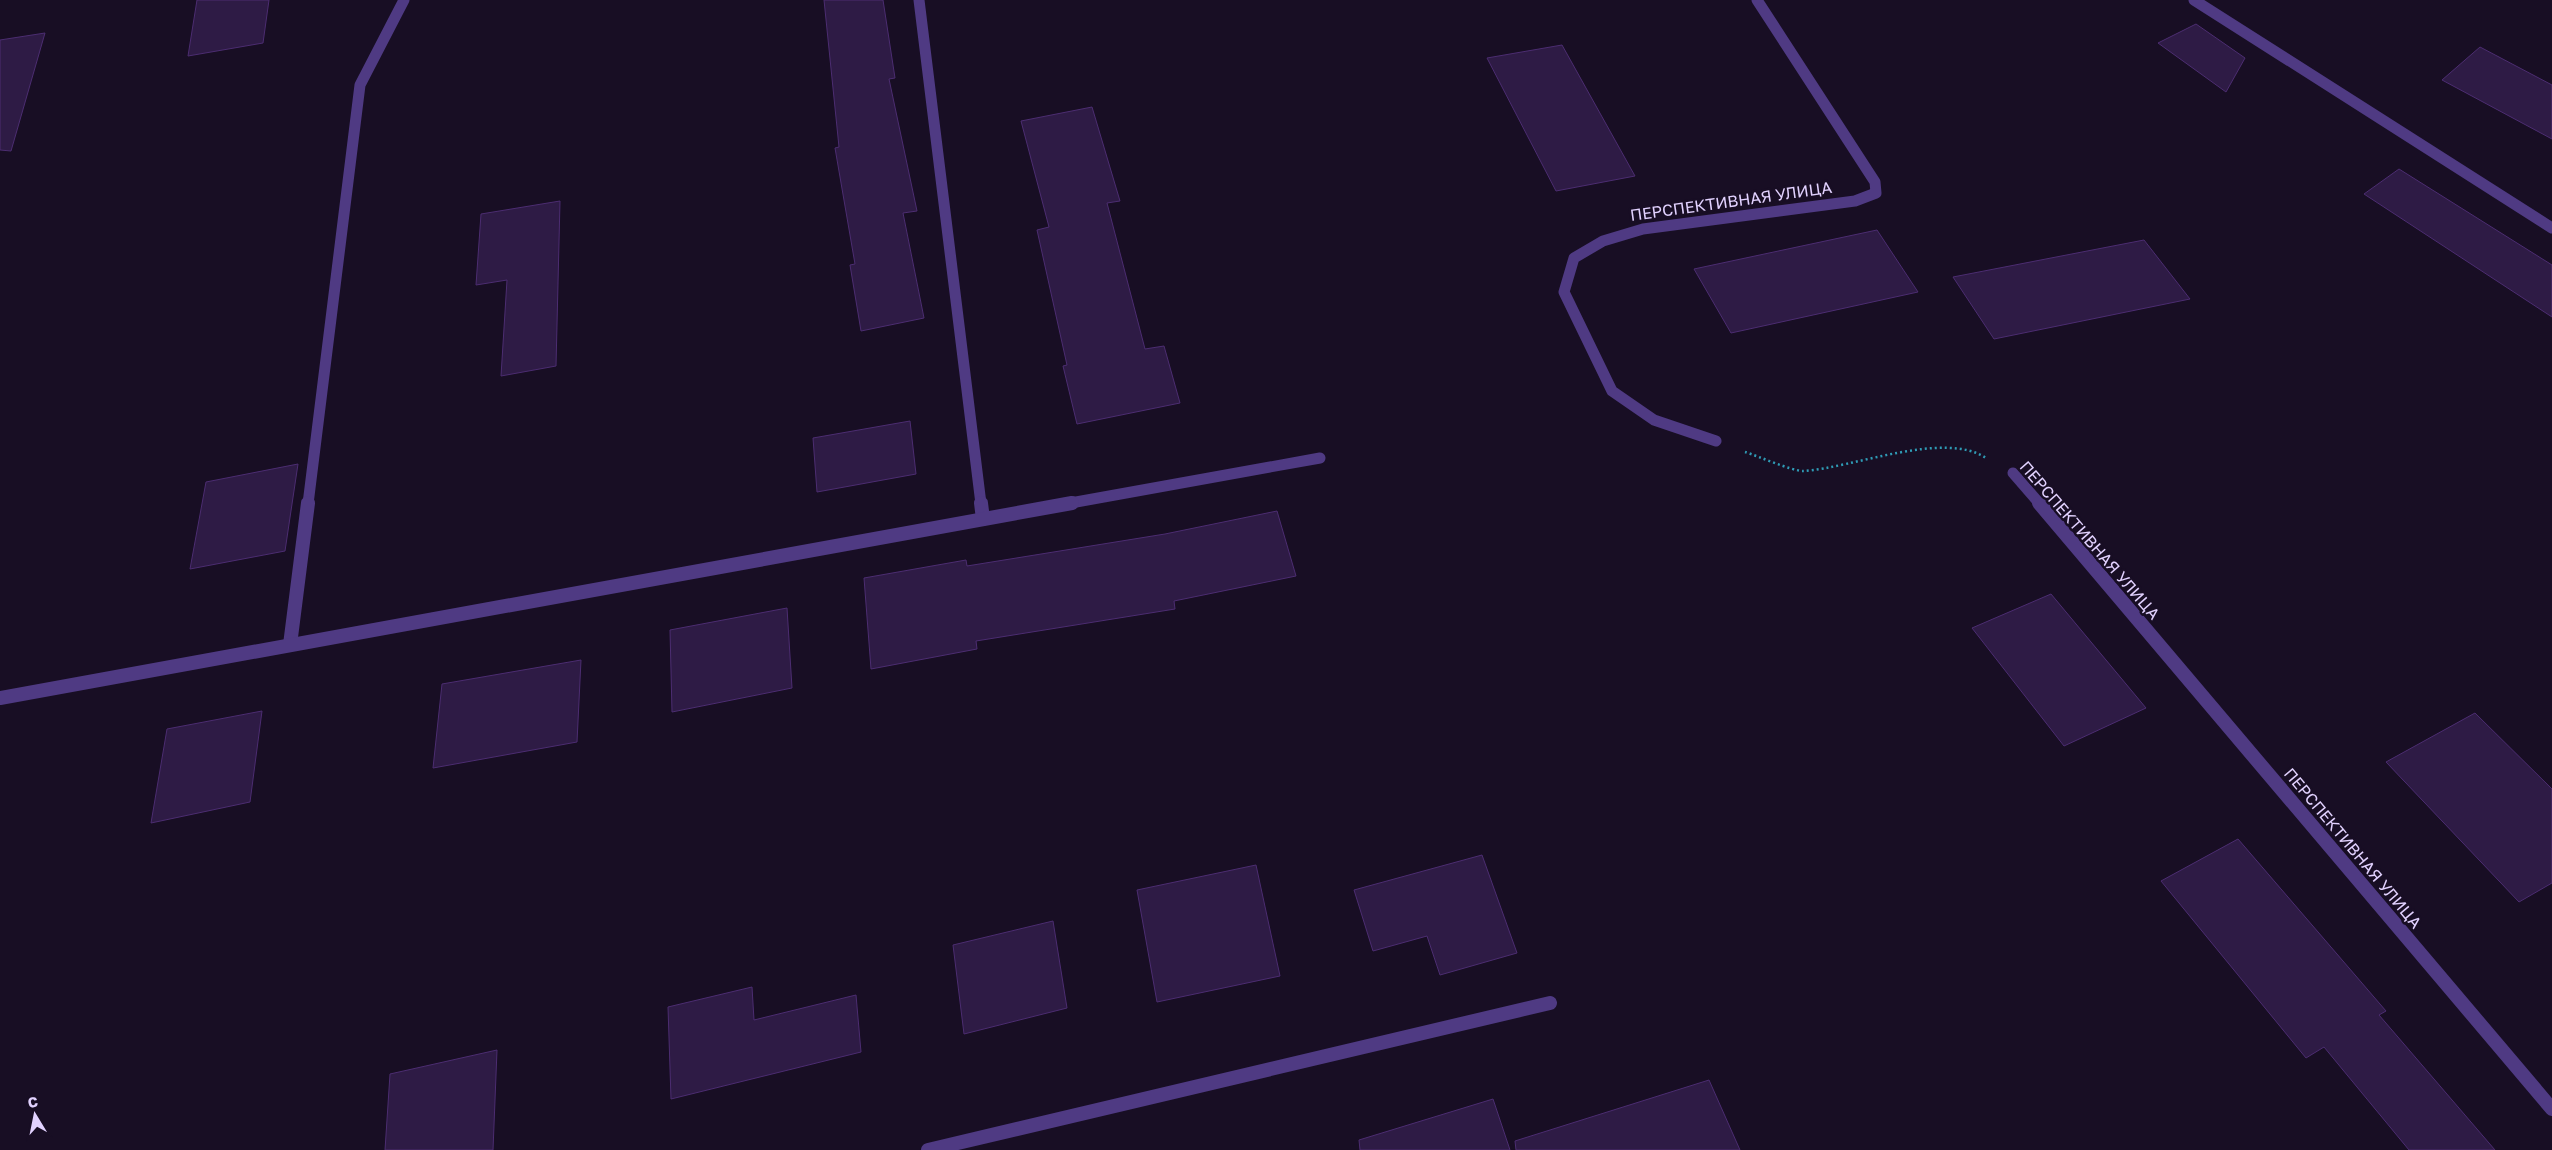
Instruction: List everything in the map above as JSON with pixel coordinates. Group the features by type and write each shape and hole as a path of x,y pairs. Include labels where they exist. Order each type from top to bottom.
{"street":[{"path":"290,645 360,85 404,0"},
{"path":"919,0 983,519"},
{"name":"ПЕРСПЕКТИВНАЯ УЛИЦА","path":"1716,441 1654,420 1612,391 1564,292 1574,258 1603,241 1644,229 1759,212 1855,201 1876,193 1874,182 1758,0"},
{"path":"2194,0 2552,228"},
{"path":"0,698 1320,458"},
{"name":"ПЕРСПЕКТИВНАЯ УЛИЦА","path":"2013,473 2552,1109"},
{"path":"928,1150 1550,1003"}],"path":[{"name":"ПЕРСПЕКТИВНАЯ УЛИЦА","path":"1716,441 1801,471 1945,446 1977,452 2013,473"}],"building":[{"path":"197,0 269,0 263,43 188,56"},
{"path":"824,0 883,0 895,78 889,79 917,211 903,213 924,318 861,331 850,265 855,264 835,148 839,147"},
{"path":"2196,24 2245,58 2226,92 2158,43"},
{"path":"45,33 11,151 0,150 0,40"},
{"path":"1562,45 1635,176 1556,191 1487,58"},
{"path":"2480,47 2552,85 2552,139 2442,80"},
{"path":"1092,107 1120,201 1107,203 1145,349 1164,346 1180,403 1077,424 1063,366 1067,365 1037,230 1049,227 1021,121"},
{"path":"2399,169 2552,265 2552,317 2364,194"},
{"path":"560,201 556,366 501,376 507,280 476,285 481,214"},
{"path":"1877,230 1918,292 1731,333 1694,269"},
{"path":"2144,240 2190,299 1994,339 1953,277"},
{"path":"910,421 916,474 817,492 813,438"},
{"path":"298,464 285,551 190,569 206,482"},
{"path":"1277,511 1296,576 1174,601 1175,609 976,641 977,649 871,669 864,578 966,560 967,566 1165,534"},
{"path":"2051,594 2146,708 2064,746 1972,628"},
{"path":"787,608 792,688 672,712 670,630"},
{"path":"581,660 577,742 433,768 442,684"},
{"path":"262,711 250,802 151,823 167,729"},
{"path":"2475,713 2552,789 2552,883 2519,902 2386,762"},
{"path":"2238,839 2386,1011 2379,1015 2495,1150 2409,1150 2324,1047 2306,1058 2161,881"},
{"path":"1482,855 1517,953 1440,975 1427,936 1373,951 1354,890"},
{"path":"1256,865 1280,976 1157,1002 1137,890"},
{"path":"1053,921 1067,1008 964,1034 953,945"},
{"path":"752,987 754,1020 856,995 861,1052 671,1099 668,1007"},
{"path":"497,1050 493,1150 385,1150 390,1074"},
{"path":"1709,1080 1740,1150 1516,1150 1515,1141"},
{"path":"1493,1099 1510,1150 1360,1150 1359,1140"}]}
